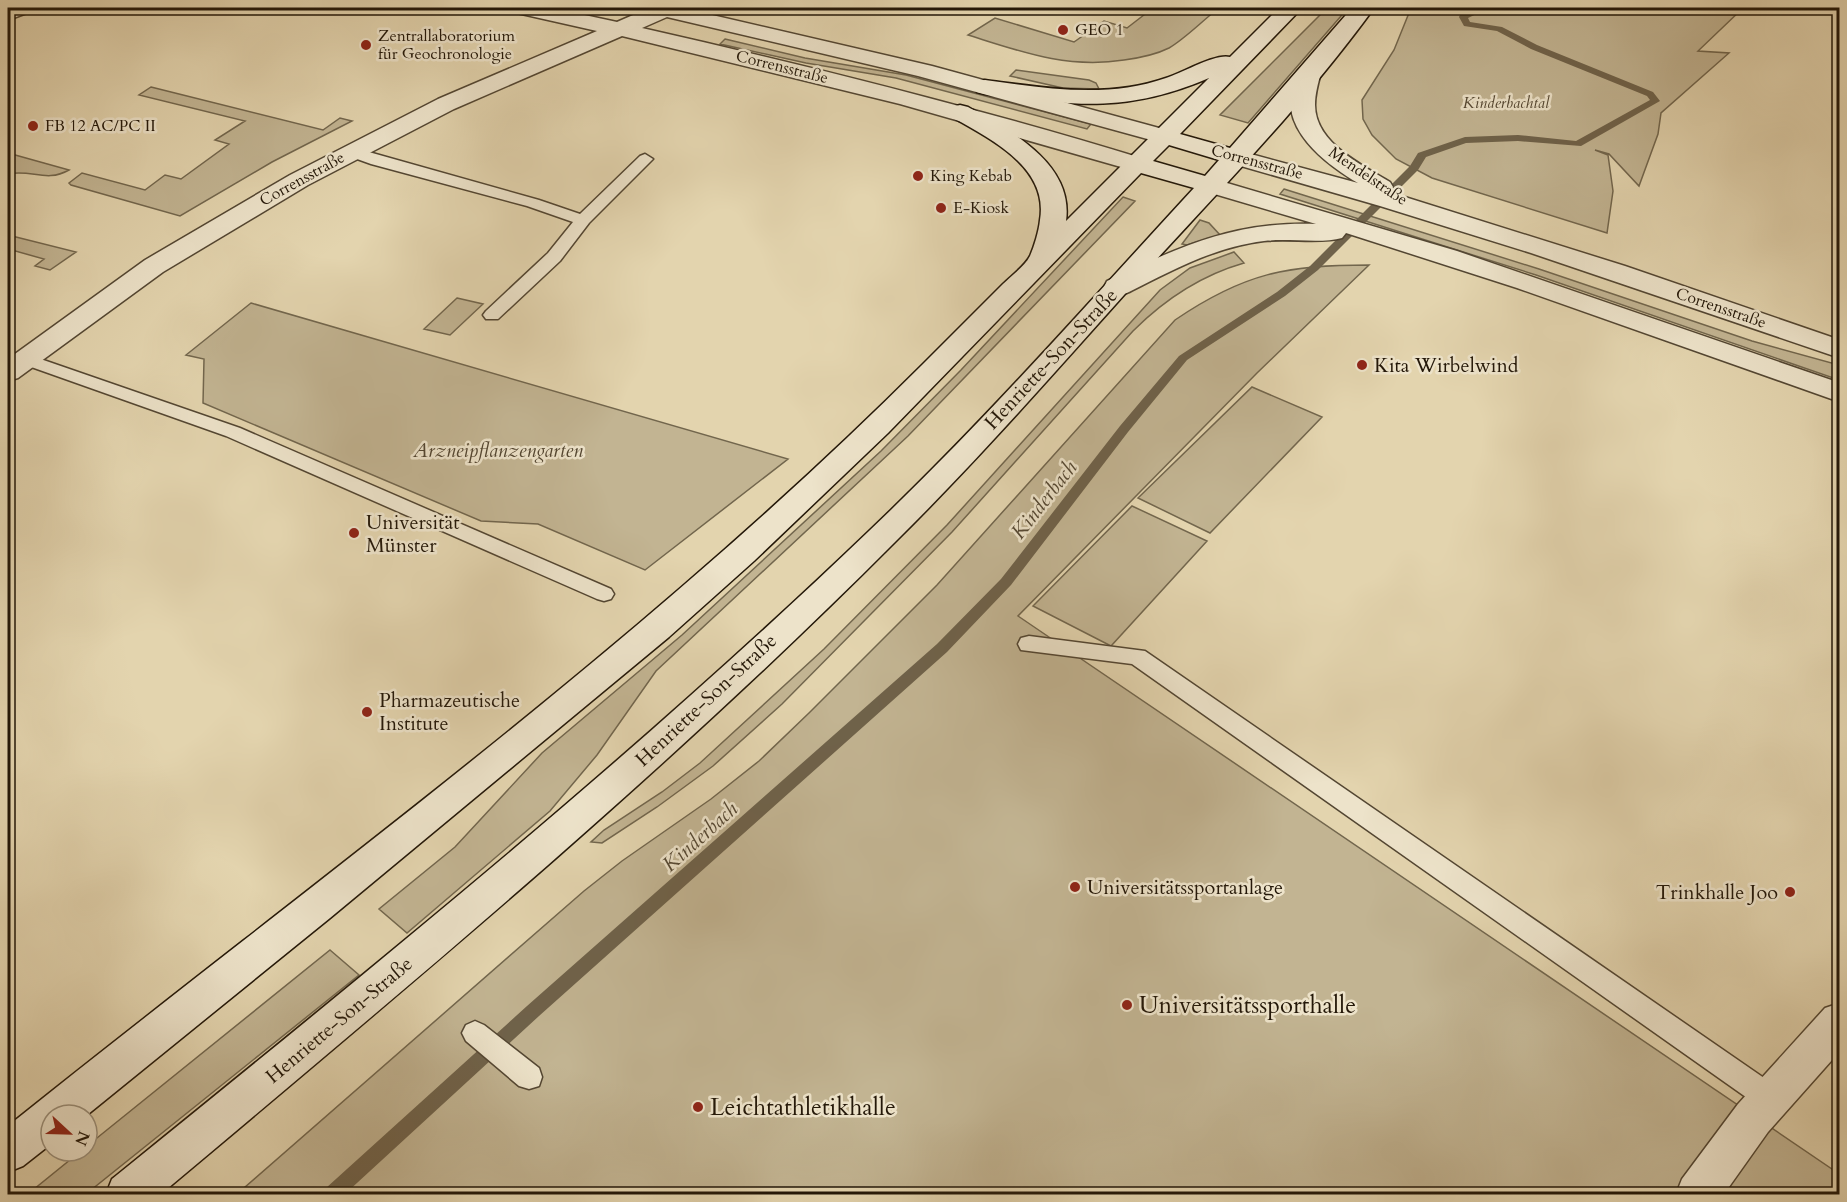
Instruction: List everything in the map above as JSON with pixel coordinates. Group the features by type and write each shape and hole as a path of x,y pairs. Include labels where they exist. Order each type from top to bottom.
{"main road":[{"path":"8,14 19,8"},
{"name":"Corrensstraße","path":"525,8 960,112 1209,185 1325,226 1377,237 1593,306 1839,393"},
{"name":"Corrensstraße","path":"17,365 163,260 351,152 446,104 664,8 985,87 1236,157 1366,186 1408,205 1623,275 1839,350"},
{"path":"68,1103 316,907 657,628 743,553 944,360 1162,136 1291,8"},
{"name":"Mendelstraße","path":"1236,157 1364,8"},
{"path":"985,87 1070,98 1126,96 1181,82 1246,52"},
{"name":"Mendelstraße","path":"1310,73 1304,98 1306,122 1323,146 1366,186"},
{"path":"960,112 1017,148 1045,178 1053,200 1054,212 1052,226 1041,259"},
{"name":"Henriette-Son-Straße","path":"128,1194 397,972 580,815 731,679 881,537 968,449 1236,157"},
{"name":"Corrensstraße","path":"1117,286 1180,256 1215,243 1271,232 1325,226"},
{"path":"1698,1194 1753,1118 1839,1021"},
{"path":"8,1152 39,1127"}],"lane":[{"path":"351,152 376,161 533,203 583,220"},
{"path":"492,315 554,256 583,220 645,159"},
{"path":"17,365 233,432 604,594"},
{"path":"1029,644 1137,657 1770,1098"},
{"path":"475,1033 529,1077"}],"green space":[{"path":"1153,8 1219,8 1169,48 1147,56 1124,60 1064,61 1026,53 968,35 995,18 1074,42 1104,21 1127,28"},
{"path":"1327,8 1348,8 1248,123 1220,115"},
{"name":"Kinderbachtal","path":"1411,8 1743,8 1698,51 1729,53 1661,113 1658,134 1639,186 1609,154 1595,150 1608,155 1613,191 1607,233 1432,178 1396,159 1372,135 1363,119 1362,100 1394,50"},
{"path":"725,39 805,58 906,75 1091,124 1087,129 896,78 806,63 720,44"},
{"path":"1016,70 1089,80 1096,83 1099,89 1063,88 1010,76"},
{"path":"151,87 323,130 340,118 352,121 272,162 180,216 71,185 69,183 82,173 145,190 165,175 181,179 229,144 215,140 245,121 139,95"},
{"path":"8,153 69,170 61,174 46,176 24,173 8,174"},
{"path":"1284,189 1539,269 1752,341 1839,365 1839,380 1536,275 1280,194"},
{"path":"1123,197 1135,201 908,436 656,671 597,755 550,811 407,933 379,909 455,847 542,753 682,635 881,451 961,370"},
{"path":"1200,220 1209,223 1220,235 1187,245 1182,244"},
{"path":"8,235 76,252 50,270 35,266 44,259 8,249"},
{"path":"1234,252 1244,263 1213,274 1184,290 1133,331 952,532 782,704 713,766 657,807 602,843 591,842 604,830 662,792 700,763 824,649 947,525 1160,290 1190,268"},
{"name":"Universitätssportanlage","path":"1369,265 1257,373 1018,616 1832,1169 1840,1158 1839,1194 237,1194 584,891 622,861 711,799 759,761 937,585 1175,320 1223,292 1267,275 1314,267"},
{"path":"457,298 483,304 450,335 424,329"},
{"name":"Arzneipflanzengarten","path":"251,303 788,459 645,570 538,524 481,521 203,403 204,359 186,355"},
{"path":"1252,387 1322,417 1210,533 1138,498"},
{"path":"1132,506 1207,541 1111,646 1033,606"},
{"path":"330,950 359,975 86,1194 28,1194 66,1163 99,1163 99,1136"}],"waterway":[{"name":"Kinderbach","path":"332,1194 533,1011 942,648 1006,582 1124,429 1183,358 1281,294 1314,268 1414,168 1422,155 1465,140 1518,138 1578,144 1655,101 1650,94 1534,47 1499,29 1467,24 1463,17 1485,8"}],"place":[{"name":"GEO 1","path":"1063,30"},
{"name":"Zentrallaboratorium für Geochronologie","path":"366,45"},
{"name":"FB 12 AC/PC II","path":"33,126"},
{"name":"King Kebab","path":"918,176"},
{"name":"E-Kiosk","path":"941,208"},
{"name":"Kita Wirbelwind","path":"1362,365"},
{"name":"Universität Münster","path":"354,533"},
{"name":"Pharmazeutische Institute","path":"367,712"},
{"name":"Universitätssportanlage","path":"1075,887"},
{"name":"Trinkhalle Joo","path":"1790,892"},
{"name":"Universitätssporthalle","path":"1127,1005"},
{"name":"Leichtathletikhalle","path":"698,1107"}]}
